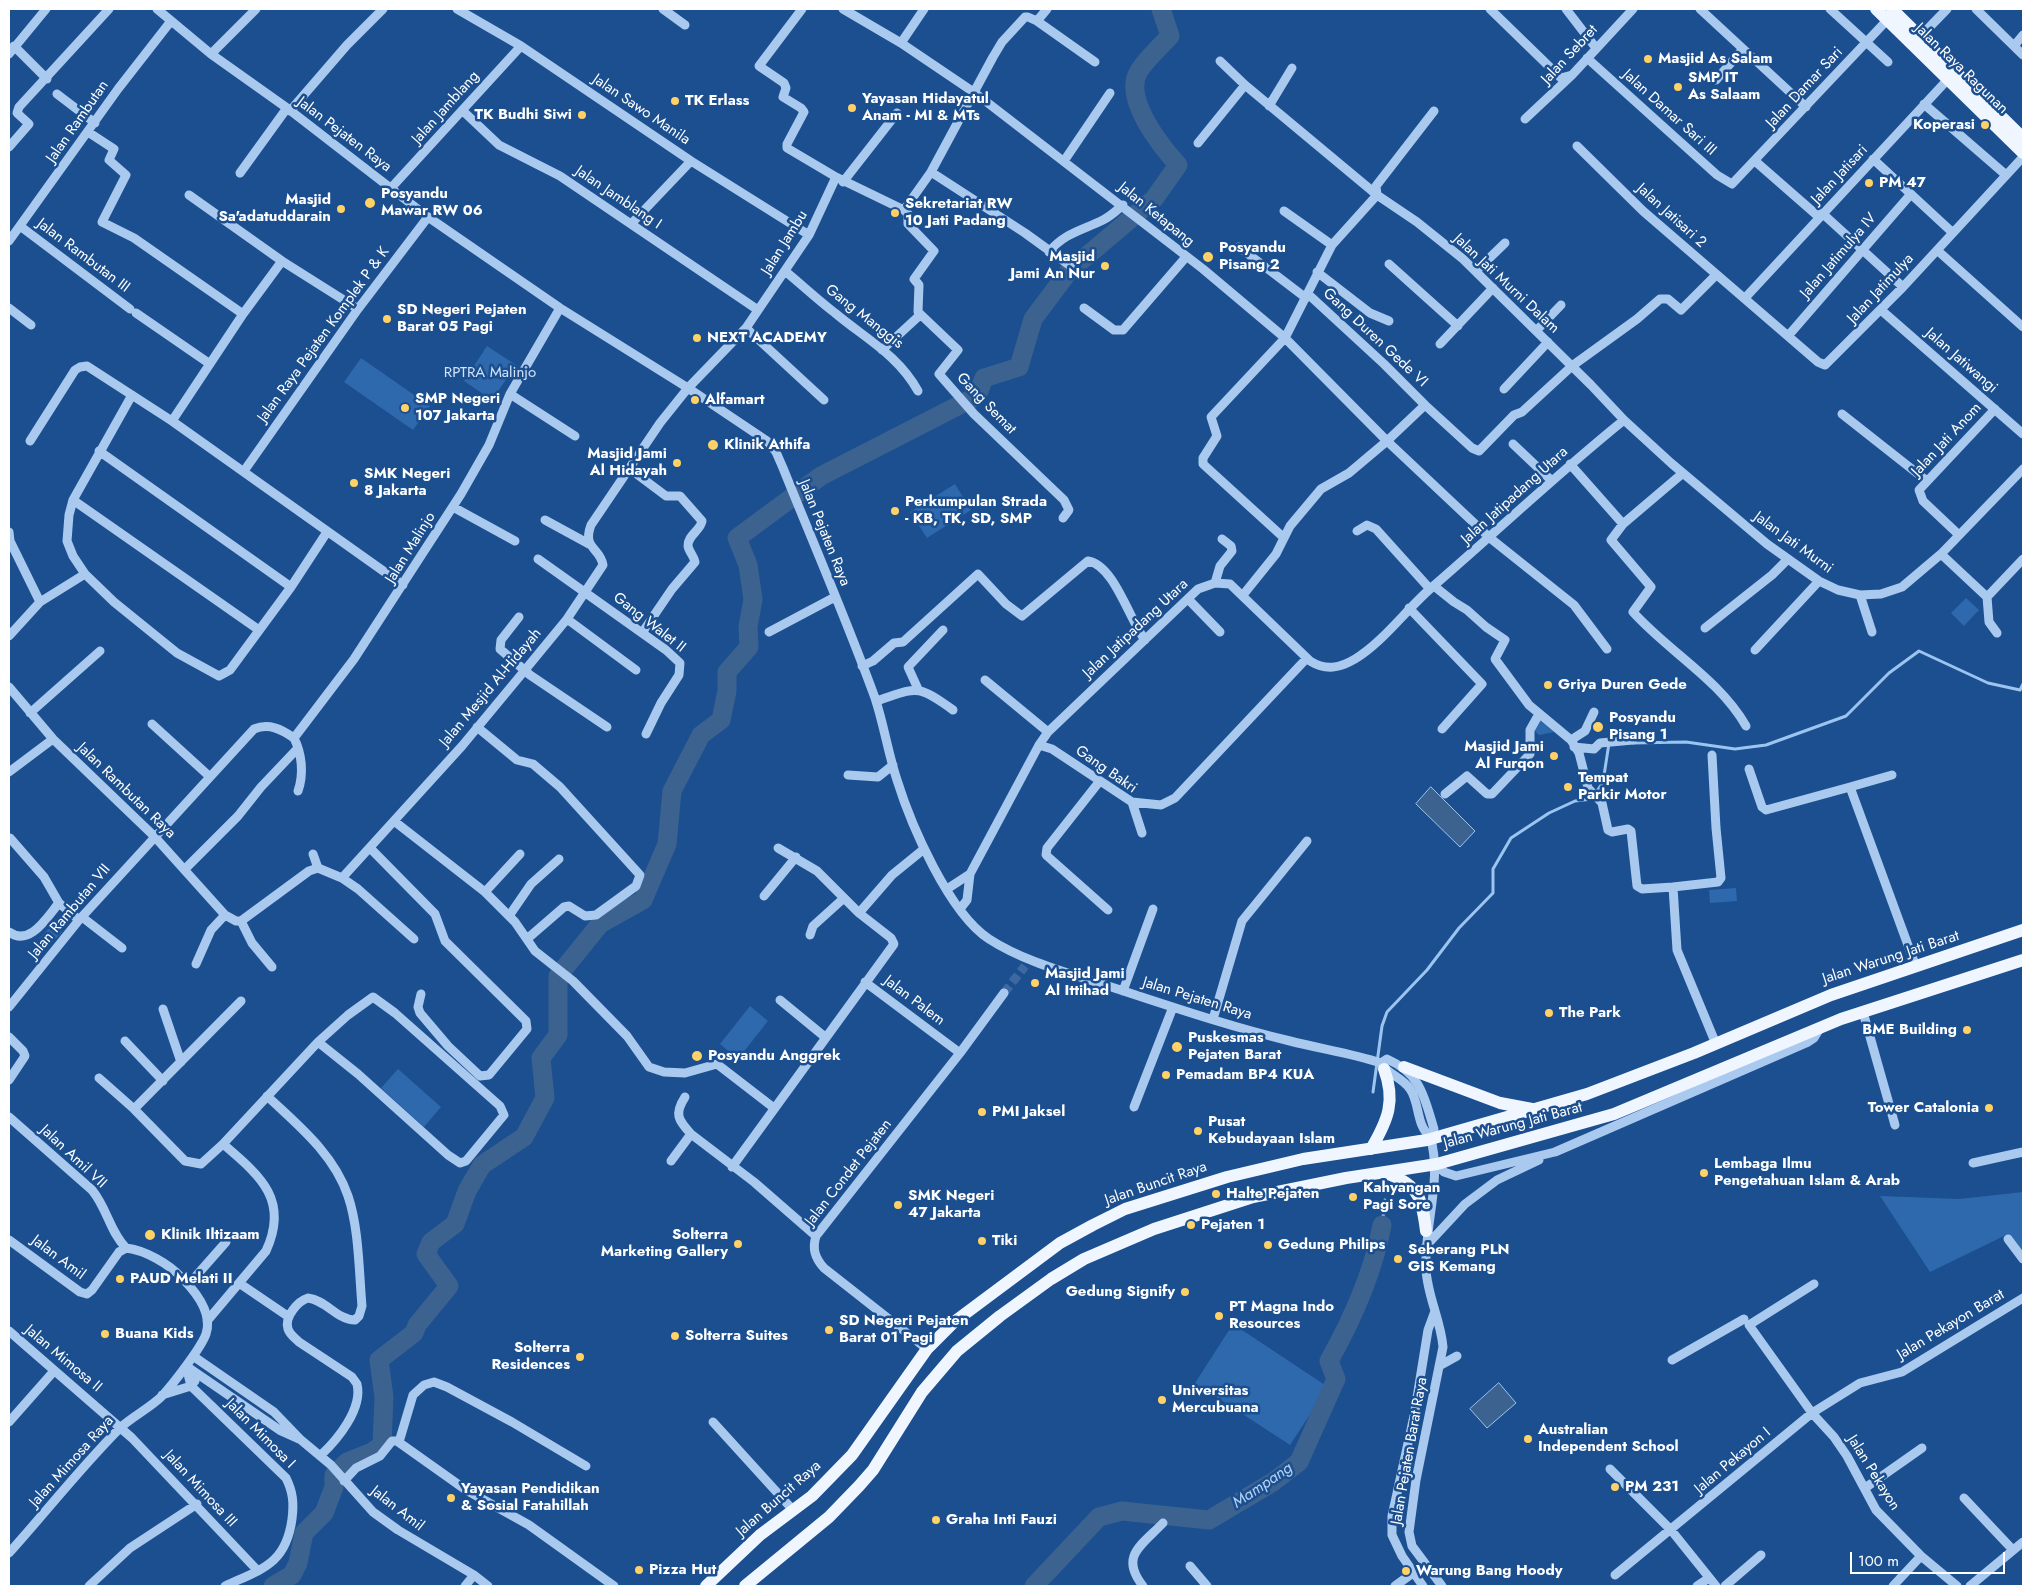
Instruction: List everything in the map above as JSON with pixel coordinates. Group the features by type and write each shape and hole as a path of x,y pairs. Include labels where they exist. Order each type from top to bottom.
{"main road":[{"name":"Jalan Raya Ragunan","path":"1876,9 1892,14 1952,75 2023,153"},
{"name":"Jalan Raya Ragunan","path":"1952,75 2023,138"},
{"name":"Jalan Warung Jati Barat","path":"1431,1137 1587,1094 1716,1044 1831,995 2023,930"},
{"name":"Jalan Warung Jati Barat","path":"1436,1164 1614,1114 1820,1028 1863,1012 2023,960"},
{"path":"1367,1150 1381,1133 1389,1107 1391,1089 1383,1066"},
{"path":"1404,1067 1500,1103 1533,1109"},
{"name":"Jalan Buncit Raya","path":"706,1586 760,1534 812,1496 852,1455 927,1349 976,1304 1060,1244 1125,1209 1177,1192 1258,1169 1431,1137"},
{"path":"745,1586 828,1517 859,1486 940,1370 972,1338 1051,1278 1084,1259 1154,1228 1220,1206 1292,1188 1436,1164"},
{"path":"1384,1173 1402,1179 1415,1190 1424,1210 1426,1231"},
{"path":"890,1401 904,1405 909,1413"}],"street":[{"path":"46,9 12,50 47,79"},
{"path":"9,147 29,124 17,110 109,9"},
{"name":"Jalan Pejaten Raya","path":"157,9 211,54 289,110 428,217 560,308 688,388 767,441 776,452 790,485 876,701 893,765 924,848 960,909 970,922 990,940 1027,962 1290,1041 1362,1056 1383,1066 1400,1078 1411,1090 1424,1132 1431,1137"},
{"path":"211,54 256,9"},
{"path":"240,173 289,110 347,45 383,9"},
{"name":"Jalan Sawo Manila","path":"456,9 521,46 691,161 809,235"},
{"path":"662,9 685,25"},
{"path":"802,9 759,66 784,83 786,88 783,97 804,111 786,145 839,180 904,210 908,214 908,224 934,251 914,279 919,285 917,308 920,315 882,350"},
{"name":"Jalan Ketapang","path":"843,9 901,43 975,93 1123,205 1285,338 1387,442 1490,538 1574,605 1607,649"},
{"path":"901,43 924,9"},
{"path":"1037,22 1047,9"},
{"path":"1490,9 1561,78"},
{"path":"1566,9 1596,48"},
{"name":"Jalan Sebret","path":"1526,119 1572,75 1633,9"},
{"path":"1700,9 1806,107"},
{"path":"1830,9 1888,62"},
{"path":"1917,40 1947,9"},
{"path":"1976,9 2023,55"},
{"name":"Jalan Damar Sari","path":"1735,182 1757,163 1892,14"},
{"path":"904,210 931,172 1002,42 1025,17 1028,16 1095,62"},
{"name":"Jalan Rambutan","path":"9,242 94,122 171,21"},
{"path":"2014,46 2023,35"},
{"name":"Jalan Jamblang","path":"392,188 521,46"},
{"path":"1716,80 1743,49"},
{"name":"Jalan Damar Sari III","path":"1587,58 1717,175 1729,184 1735,182"},
{"name":"Jalan Jati Murni Dalam","path":"1220,61 1244,85 1377,195 1417,222 1476,271 1624,420"},
{"path":"1269,106 1292,68"},
{"path":"1532,108 1561,78 1572,75"},
{"name":"Jalan Jatisari","path":"1747,300 1821,215 1952,75"},
{"path":"1198,143 1244,85"},
{"path":"57,94 94,122"},
{"path":"1064,161 1110,94"},
{"path":"1924,104 2006,175"},
{"name":"Jalan Jamblang I","path":"463,111 499,145 560,176 758,310"},
{"path":"1283,538 1202,461 1217,436 1210,420 1285,338 1317,272 1332,246 1377,195 1376,186 1434,111"},
{"name":"Jalan Jambu","path":"688,388 746,328 809,235 839,180 897,112"},
{"path":"88,132 114,149 109,160 126,175 102,222 134,238 243,314"},
{"name":"Jalan Jatisari 2","path":"1577,146 1643,211 1747,300"},
{"name":"Jalan Jatimulya","path":"1747,300 1818,362 1826,365 1903,287 2023,158"},
{"path":"1873,159 1953,232"},
{"path":"631,224 691,161"},
{"path":"1757,163 1821,215 1903,287"},
{"path":"931,172 1025,233 1072,267"},
{"name":"Jalan Jatimulya IV","path":"1788,336 1911,194"},
{"path":"189,195 282,261 358,309"},
{"path":"1049,252 1056,243 1071,232 1102,221 1123,205"},
{"path":"1284,211 1332,246"},
{"name":"Jalan Raya Pejaten Komplek P & K","path":"244,471 358,309 428,217"},
{"name":"Jalan Rambutan III","path":"20,226 133,311 210,364"},
{"path":"1476,271 1505,243"},
{"name":"Gang Duren Gede VI","path":"1239,247 1307,296 1425,405 1387,442 1349,473 1321,489 1283,538 1276,554 1242,595"},
{"path":"1937,250 2023,327"},
{"path":"1084,308 1114,330 1122,330 1186,257"},
{"path":"172,421 243,314 282,261"},
{"path":"1389,264 1458,326"},
{"name":"Gang Manggis","path":"785,271 906,370 918,391"},
{"path":"1317,272 1370,313 1389,321"},
{"path":"1425,405 1472,448 1479,451 1514,415 1522,412 1572,366 1637,320 1660,299 1666,298 1677,308 1683,308 1716,275"},
{"path":"1440,344 1493,288"},
{"path":"1536,331 1561,305"},
{"path":"9,308 31,325"},
{"name":"Jalan Malinjo","path":"294,738 354,659 452,507 489,445 510,394 560,308"},
{"name":"Jalan Jatiwangi","path":"1881,310 2023,434"},
{"name":"Gang Semat","path":"920,315 958,349 956,354 938,372 974,414 1064,500 1069,508 1063,518"},
{"path":"746,328 824,400"},
{"path":"1504,389 1548,342"},
{"path":"30,441 75,370 80,366 90,368 172,421 403,585"},
{"path":"589,544 588,538 592,525 660,423 688,388"},
{"path":"132,394 73,500 69,515 67,541 85,574 114,602 178,653 219,676 230,670 291,587 327,532"},
{"path":"510,394 575,436"},
{"name":"Jalan Jati Anom","path":"1959,535 1919,495 1920,488 1995,409"},
{"path":"1842,414 1927,481"},
{"name":"Jalan Jatipadang Utara","path":"960,909 966,900 970,874 1039,745 1048,732 1203,586 1215,582 1228,583 1307,658 1324,668 1346,664 1367,650 1432,587 1490,538 1570,464 1624,420"},
{"name":"Jalan Jati Murni","path":"1624,420 1683,473 1819,582 1838,590 1860,594 1881,594 1902,587 1941,554 2023,469"},
{"path":"1513,444 1552,481"},
{"path":"99,451 291,587"},
{"path":"1570,464 1623,524"},
{"path":"630,469 666,496 680,496 684,498 702,521 688,545 695,562 672,589 642,633"},
{"path":"1683,473 1623,524 1611,540 1651,589 1633,612 1679,656 1718,688 1746,726"},
{"path":"73,500 259,630"},
{"path":"452,507 515,542"},
{"path":"545,520 589,544"},
{"path":"1357,531 1367,525 1376,529 1432,587 1467,610 1486,627 1505,640 1495,659 1529,705 1573,743 1579,754 1588,788 1602,803 1608,830 1612,832 1628,829 1631,831 1639,888 1673,887 1718,882 1721,878 1712,755"},
{"path":"9,539 40,602"},
{"path":"1215,582 1220,566 1232,551 1231,546 1222,539"},
{"name":"Jalan Mesjid Al-Hidayah","path":"342,878 477,727 567,619 603,564 589,544"},
{"path":"1941,554 1987,597 1989,622 1997,633"},
{"name":"Gang Walet II","path":"538,558 642,633 680,663 680,669 646,734"},
{"path":"1705,628 1772,575 1788,559"},
{"path":"1987,597 2023,559"},
{"path":"862,666 874,661 894,642 903,642 978,574 1006,604 1022,616 1088,561 1098,564 1110,574 1123,603 1145,640"},
{"path":"9,636 40,602 85,574"},
{"path":"1755,650 1799,601 1819,582"},
{"path":"1860,594 1872,632"},
{"path":"769,632 835,597"},
{"path":"1188,599 1220,632"},
{"path":"1409,608 1482,684 1442,729"},
{"path":"519,617 501,640 499,646 525,670 607,727"},
{"path":"567,619 636,670"},
{"path":"918,689 908,667 943,630"},
{"path":"30,713 100,651"},
{"path":"1132,802 1160,805 1175,798 1307,658"},
{"path":"985,680 1048,732"},
{"name":"Jalan Rambutan Raya","path":"9,687 53,739 154,836 225,915"},
{"path":"876,701 907,690 918,689 930,693 953,710"},
{"path":"1573,743 1585,731 1594,712"},
{"path":"1444,794 1467,776 1487,794 1492,794 1530,754 1530,730 1540,714"},
{"path":"152,724 209,776"},
{"name":"Jalan Rambutan VII","path":"9,1008 80,919 254,729 263,726 272,727 294,738"},
{"path":"477,727 517,760 532,764 560,787 640,875 636,886 596,915 585,916 566,906 527,939"},
{"path":"294,738 298,748 301,773 298,791"},
{"path":"9,772 53,739"},
{"path":"1573,743 1594,749 1600,743 1633,740"},
{"name":"Gang Bakri","path":"1039,745 1052,749 1099,782 1132,802 1142,833"},
{"path":"185,869 238,816 261,787 298,748"},
{"path":"848,775 876,778 884,774 893,765"},
{"path":"1749,769 1762,808 1766,810 1892,775"},
{"path":"1099,782 1047,848 1046,855 1108,910"},
{"path":"1850,787 1916,967"},
{"path":"394,821 485,892 509,916 535,951 573,981 627,1036 649,1067 664,1072 685,1073 717,1064 774,1108"},
{"path":"10,838 33,863 59,903 122,948"},
{"path":"1213,1019 1242,921 1307,842"},
{"path":"370,848 435,914 446,941 526,1021 527,1029 489,1075 480,1076 448,1046 420,1013 418,1007 420,994"},
{"path":"778,848 817,871 860,913 894,942 892,949 865,982"},
{"path":"860,913 892,875 924,848"},
{"path":"313,854 318,868"},
{"path":"485,892 520,854"},
{"path":"764,896 796,857"},
{"path":"509,916 531,884 559,859"},
{"path":"196,964 211,930 225,915 236,922 241,921 309,871 318,868 342,878 414,939"},
{"name":"Jalan Jatipadang Utara","path":"947,889 970,874"},
{"path":"1673,887 1677,950 1716,1044"},
{"path":"810,935 814,926 844,898"},
{"path":"9,932 20,937 31,934 59,903"},
{"path":"1124,991 1153,909"},
{"path":"241,921 252,943 272,967"},
{"name":"Jalan Palem","path":"732,1166 865,982 960,1053"},
{"name":"Jalan Condet Pejaten","path":"927,1349 824,1268 815,1253 816,1236 960,1053 1004,993"},
{"path":"98,1078 134,1109 185,1161 191,1164 206,1162 318,1042 370,998 375,998 500,1106 504,1114 466,1161 457,1161 358,1074 318,1042"},
{"path":"780,1000 826,1036"},
{"path":"134,1109 241,1001"},
{"path":"1134,1107 1173,1007"},
{"path":"163,1009 181,1062"},
{"path":"1863,1012 1895,1125"},
{"name":"Jalan Warung Jati Barat","path":"1436,1164 1444,1172 1456,1176 1555,1152 1808,1042 1814,1038 1820,1028"},
{"path":"9,1037 23,1051 25,1056 9,1080"},
{"path":"125,1042 162,1081"},
{"name":"Jalan Pejaten Raya","path":"1383,1066 1387,1059 1404,1067"},
{"path":"1404,1067 1422,1089 1434,1129 1431,1137"},
{"path":"266,1096 306,1132 328,1159 348,1196 352,1212 359,1273 361,1312 355,1320 344,1318 317,1300 308,1298 300,1302 289,1317 287,1325 292,1336 352,1377 358,1388 356,1402 346,1424 337,1438 321,1455"},
{"path":"685,1097 678,1108 678,1114 684,1126 754,1182 816,1236"},
{"name":"Jalan Amil VII","path":"9,1117 92,1190 102,1203 117,1239 126,1248"},
{"path":"671,1161 692,1134"},
{"name":"Jalan Pejaten Barat Raya","path":"1431,1137 1436,1164 1426,1231 1426,1271 1442,1332 1443,1347 1414,1493 1409,1532 1412,1546 1442,1586"},
{"path":"207,1322 266,1251 271,1240 275,1220 274,1207 268,1187 256,1172 223,1144"},
{"path":"1426,1247 1465,1204 1489,1186 1555,1152"},
{"path":"1973,1163 2023,1152"},
{"path":"2008,1239 2023,1260"},
{"name":"Jalan Amil","path":"9,1240 83,1293 92,1290 119,1252 126,1248"},
{"path":"189,1284 226,1242"},
{"path":"126,1248 138,1250 178,1273 189,1284 204,1306 207,1322 206,1334 186,1366"},
{"path":"239,1283 289,1317"},
{"path":"1672,1360 1744,1319 1814,1284"},
{"name":"Jalan Pekayon Barat","path":"1812,1413 1860,1382 1902,1372 2023,1298"},
{"name":"Jalan Pejaten Barat Raya","path":"1422,1586 1412,1574 1392,1535 1392,1510 1414,1416 1428,1330 1435,1311"},
{"name":"Jalan Pekayon","path":"1744,1319 1812,1413 1834,1437 1876,1510 1921,1556 1955,1586"},
{"name":"Jalan Mimosa II","path":"9,1331 121,1428"},
{"name":"Jalan Amil","path":"194,1356 274,1412 289,1425 301,1440"},
{"path":"1439,1366 1457,1356"},
{"path":"192,1386 206,1365"},
{"name":"Jalan Amil","path":"186,1366 281,1431 301,1440 321,1455 373,1512 388,1524 474,1575 488,1586"},
{"name":"Jalan Mimosa I","path":"186,1366 192,1386 286,1478 293,1492 293,1514 287,1542 280,1556 258,1571 225,1586"},
{"name":"Jalan Mimosa Raya","path":"9,1553 121,1428 162,1396 186,1366"},
{"path":"9,1422 54,1371"},
{"path":"399,1442 413,1395 424,1385 434,1382 512,1422 586,1466"},
{"name":"Jalan Mimosa Raya","path":"162,1396 192,1386"},
{"name":"Jalan Pekayon I","path":"1615,1575 1812,1413"},
{"path":"713,1422 793,1510"},
{"name":"Jalan Mimosa III","path":"121,1428 197,1504 258,1571"},
{"path":"343,1479 356,1468 380,1456 394,1440 466,1490 529,1524 614,1586"},
{"path":"1865,1488 1922,1448"},
{"path":"1610,1469 1671,1530 1716,1586"},
{"path":"1964,1498 2013,1550"},
{"path":"90,1586 130,1548 197,1504"},
{"path":"1143,1586 1132,1570 1132,1556 1163,1523"},
{"path":"1970,1586 2023,1542"},
{"path":"1725,1586 1761,1555"},
{"path":"1893,1586 1921,1556"},
{"path":"1395,1586 1425,1564"},
{"path":"1190,1566 1207,1586"},
{"path":"464,1586 474,1575"},
{"path":"1697,1586 1709,1578"}],"green space":[{"name":"RPTRA Malinjo","path":"487,346 516,365 492,400 464,381"},
{"path":"361,358 430,406 413,430 344,382"},
{"path":"955,484 971,510 927,538 910,512"},
{"path":"1966,598 1979,610 1964,626 1951,613"},
{"path":"1538,719 1554,732 1539,735 1532,728"},
{"path":"1736,888 1737,901 1710,903 1709,890"},
{"path":"53,924 62,932 48,947 39,939"},
{"path":"750,1006 768,1021 738,1059 720,1044"},
{"path":"398,1069 441,1107 424,1127 381,1088"},
{"path":"2023,1192 2023,1255 2006,1235 1930,1272 1880,1196 1959,1199"},
{"path":"1233,1324 1328,1387 1290,1445 1195,1383"}],"shaded area":[{"path":"1431,787 1475,831 1460,847 1416,804"},
{"path":"1499,1383 1516,1403 1487,1428 1470,1409"}],"waterway":[{"path":"273,1586 292,1575 298,1563 304,1533 324,1513 334,1487 334,1475 347,1462 372,1452 382,1445 384,1397 379,1360 414,1333 417,1325 449,1286 426,1254 431,1242 455,1224 467,1191 482,1165 524,1137 545,1098 541,1058 558,1035 558,976 600,924 643,900 667,844 672,791 701,735 721,720 727,691 727,672 749,647 748,627 753,599 748,565 737,538 821,476 977,396 984,378 1019,367 1033,319 1069,271 1154,199 1178,165 1162,146 1139,108 1135,82 1142,66 1170,36 1161,9"},
{"path":"1633,743 1686,742 1735,749 1766,745 1846,716 1889,673 1919,651 1988,683 2020,690 2023,684"},
{"path":"1373,1092 1382,1026 1387,1012 1427,970 1459,928 1493,893 1493,869 1511,838 1549,813 1575,801 1592,799 1603,782 1609,743"},
{"path":"1382,1225 1385,1200"},
{"name":"Mampang","path":"1034,1586 1099,1517 1122,1511 1209,1520 1273,1482 1299,1462 1336,1379 1329,1361 1368,1278 1382,1225"}],"tunnel":[{"path":"1004,993 1025,966"}],"place":[{"name":"Masjid As Salam","path":"1648,59"},
{"name":"SMP IT As Salaam","path":"1678,87"},
{"name":"TK Erlass","path":"675,101"},
{"name":"Yayasan Hidayatul Anam - MI & MTs","path":"852,108"},
{"name":"TK Budhi Siwi","path":"582,115"},
{"name":"Koperasi","path":"1985,125"},
{"name":"PM 47","path":"1869,183"},
{"name":"Posyandu Mawar RW 06","path":"370,203"},
{"name":"Masjid Sa'adatuddarain","path":"341,209"},
{"name":"Sekretariat RW 10 Jati Padang","path":"895,213"},
{"name":"Posyandu Pisang 2","path":"1208,257"},
{"name":"Masjid Jami An Nur","path":"1105,266"},
{"name":"SD Negeri Pejaten Barat 05 Pagi","path":"387,319"},
{"name":"NEXT ACADEMY","path":"697,338"},
{"name":"Alfamart","path":"695,400"},
{"name":"SMP Negeri 107 Jakarta","path":"405,408"},
{"name":"Klinik Athifa","path":"713,445"},
{"name":"Masjid Jami Al Hidayah","path":"677,463"},
{"name":"SMK Negeri 8 Jakarta","path":"354,483"},
{"name":"Perkumpulan Strada - KB, TK, SD, SMP","path":"895,511"},
{"name":"Griya Duren Gede","path":"1548,685"},
{"name":"Posyandu Pisang 1","path":"1598,727"},
{"name":"Masjid Jami Al Furqon","path":"1554,756"},
{"name":"Tempat Parkir Motor","path":"1568,787"},
{"name":"Masjid Jami Al Ittihad","path":"1035,983"},
{"name":"The Park","path":"1549,1013"},
{"name":"BME Building","path":"1967,1030"},
{"name":"Puskesmas Pejaten Barat","path":"1177,1047"},
{"name":"Posyandu Anggrek","path":"697,1056"},
{"name":"Pemadam BP4 KUA","path":"1166,1075"},
{"name":"Tower Catalonia","path":"1989,1108"},
{"name":"PMI Jaksel","path":"982,1112"},
{"name":"Pusat Kebudayaan Islam","path":"1198,1131"},
{"name":"Lembaga Ilmu Pengetahuan Islam & Arab","path":"1704,1173"},
{"name":"Halte Pejaten","path":"1216,1194"},
{"name":"Kahyangan Pagi Sore","path":"1353,1197"},
{"name":"SMK Negeri 47 Jakarta","path":"898,1205"},
{"name":"Pejaten 1","path":"1191,1225"},
{"name":"Klinik Iltizaam","path":"150,1235"},
{"name":"Tiki","path":"982,1241"},
{"name":"Solterra Marketing Gallery","path":"738,1244"},
{"name":"Gedung Philips","path":"1268,1245"},
{"name":"Seberang PLN GIS Kemang","path":"1398,1259"},
{"name":"PAUD Melati II","path":"120,1279"},
{"name":"Gedung Signify","path":"1185,1292"},
{"name":"PT Magna Indo Resources","path":"1219,1316"},
{"name":"SD Negeri Pejaten Barat 01 Pagi","path":"829,1330"},
{"name":"Buana Kids","path":"105,1334"},
{"name":"Solterra Suites","path":"675,1336"},
{"name":"Solterra Residences","path":"580,1357"},
{"name":"Universitas Mercubuana","path":"1162,1400"},
{"name":"Australian Independent School","path":"1528,1439"},
{"name":"PM 231","path":"1615,1487"},
{"name":"Yayasan Pendidikan & Sosial Fatahillah","path":"451,1498"},
{"name":"Graha Inti Fauzi","path":"936,1520"},
{"name":"Pizza Hut","path":"639,1570"},
{"name":"Warung Bang Hoody","path":"1406,1571"}]}
